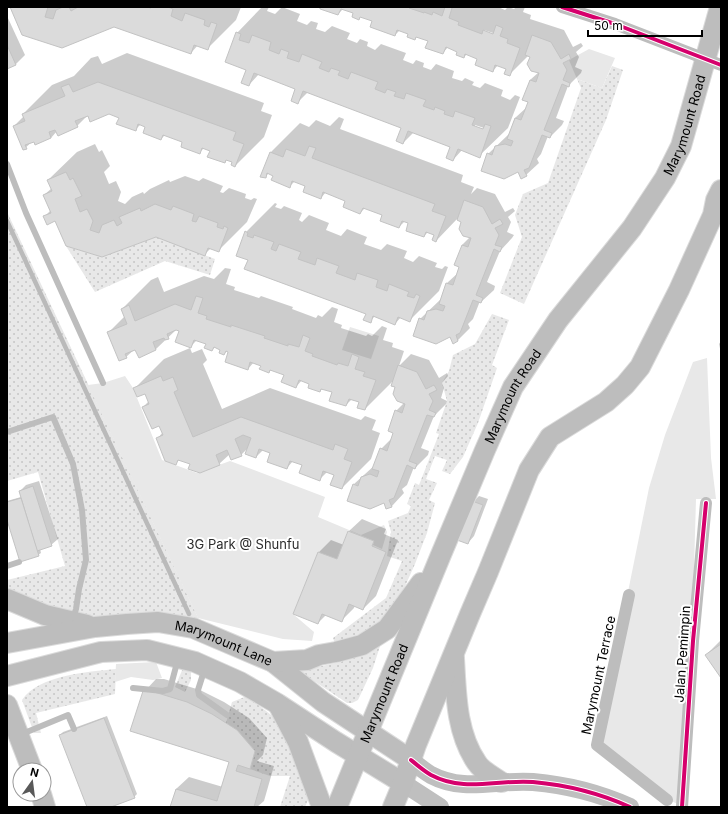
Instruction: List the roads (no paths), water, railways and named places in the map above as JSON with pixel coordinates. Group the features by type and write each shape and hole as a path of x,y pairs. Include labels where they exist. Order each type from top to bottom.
{"main road":[{"name":"Marymount Road","path":"337,807 440,557 513,387 558,320 632,228 674,163 714,62 720,7"},
{"path":"393,807 416,745 529,470 550,437 606,402 625,385 640,366 679,290 713,215 716,200 721,190"},
{"path":"273,662 307,660 319,655 336,652 362,644 387,629 440,557"},
{"path":"7,599 45,615 95,627"},
{"name":"Marymount Lane","path":"7,643 95,627 158,622 193,628 273,662 323,702 411,760"},
{"name":"Marymount Lane","path":"7,676 101,652 147,650 195,662 240,682 278,704 358,756 403,783"},
{"path":"454,652 457,704 469,749 478,765 501,782"},
{"path":"278,704 298,742 322,807"},
{"path":"7,705 29,762"}],"street":[{"path":"562,7 615,24 714,62"},
{"name":"Jalan Pemimpin","path":"682,807 693,641 706,503"},
{"name":"Marymount Terrace","path":"628,595 597,745 667,800"},
{"path":"411,760 430,774 448,782 474,785 501,782 532,782 569,787 592,792 630,807"},
{"path":"403,783 440,807"}],"lane":[{"path":"7,164 26,213 103,383"},
{"path":"7,432 53,417 73,464 82,510 86,560 78,589 76,609 71,622"},
{"path":"7,566 20,562"},
{"path":"133,688 163,691 170,689 178,658"},
{"path":"206,667 198,690 199,695 227,715"},
{"path":"18,735 68,716 74,729"}],"waterway":[{"path":"7,221 189,614"}],"park label":[{"name":"3G Park @ Shunfu","path":"243,544"}]}
